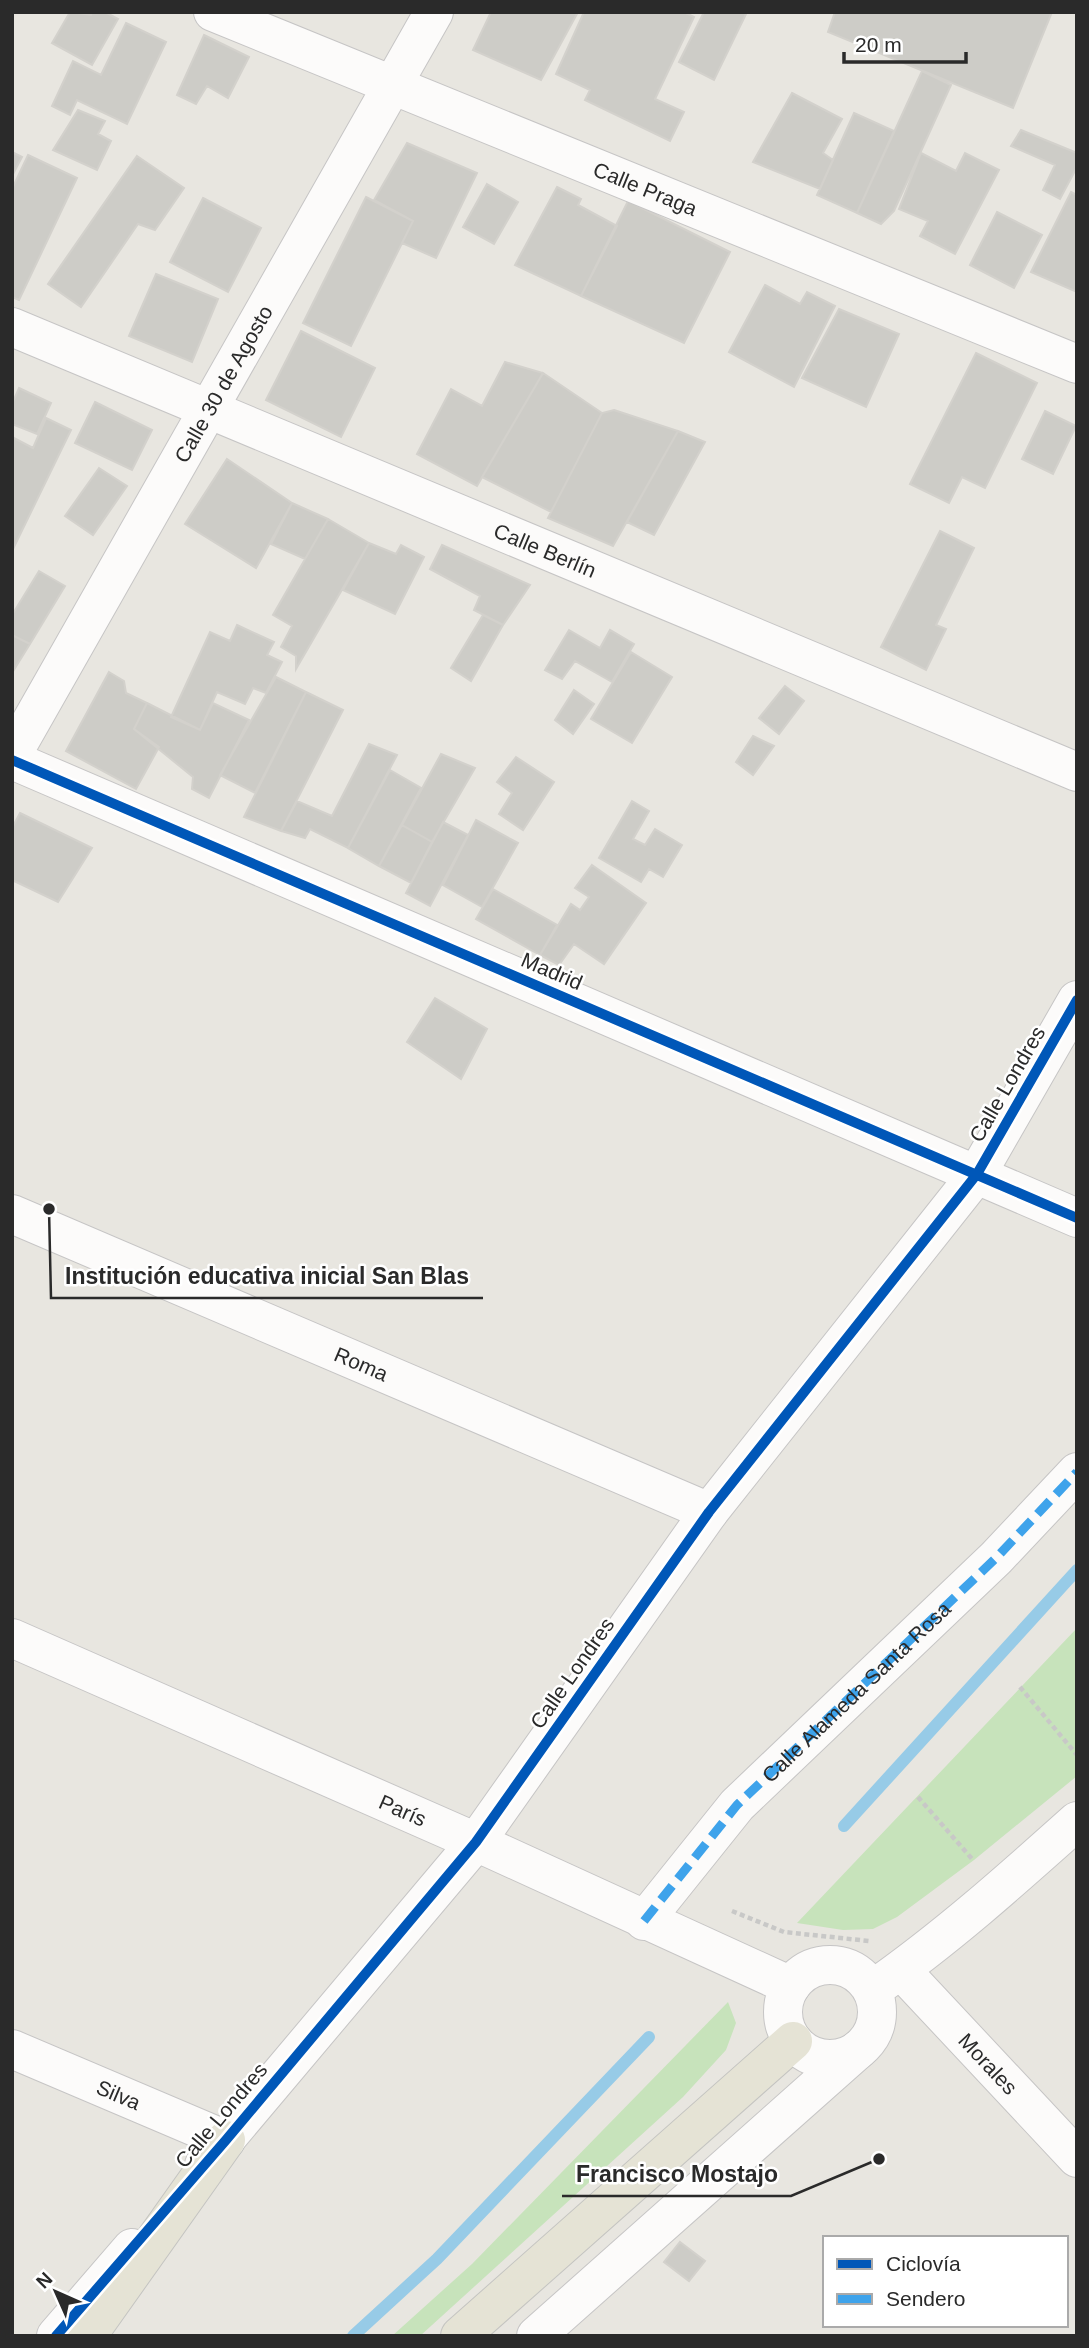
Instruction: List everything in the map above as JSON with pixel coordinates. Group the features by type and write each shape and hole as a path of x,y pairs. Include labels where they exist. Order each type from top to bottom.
{"main road":[{"path":"460,2336 793,2041"},
{"path":"87,2336 226,2140"}],"street":[{"name":"Calle Praga","path":"214,12 390,86 807,251 1077,364"},
{"name":"Calle 30 de Agosto","path":"12,757 434,12"},
{"name":"Calle Berlín","path":"12,327 1077,772"},
{"name":"Madrid","path":"12,757 1077,1218"},
{"name":"Calle Londres","path":"55,2336 226,2140 476,1842 709,1513 977,1174 1077,1000"},
{"name":"Roma","path":"12,1214 709,1513"},
{"name":"Calle Alameda Santa Rosa","path":"644,1921 737,1805 996,1558 1077,1472"},
{"name":"París","path":"12,1638 476,1842 791,1986"},
{"path":"536,2336 859,2049 870,2037 876,2022 877,2006 886,1980 977,1911 1077,1821"},
{"path":"859,2049 831,2060 817,2058 793,2041 785,2029 783,2014 791,1986 802,1974 817,1967 833,1965 886,1980"},
{"name":"Morales","path":"886,1980 1077,2158"},
{"name":"Silva","path":"12,2049 226,2140"}],"path":[{"path":"1020,1688 1077,1755"},
{"path":"918,1797 981,1869"},
{"path":"727,1909 784,1932"}],"green space":[{"path":"1077,1628 1077,1776 974,1860 897,1917 873,1929 843,1930 797,1923"},
{"path":"728,2002 736,2023 726,2050 683,2097 420,2336 392,2336 472,2264"}],"building":[{"path":"70,12 91,15 92,12 105,12 118,19 92,65 52,43"},
{"path":"491,12 578,12 541,80 473,50"},
{"path":"584,12 684,12 694,17 655,99 684,112 670,141 585,100 590,90 556,74"},
{"path":"704,12 747,12 714,80 679,62"},
{"path":"835,12 1052,12 1013,108 828,32"},
{"path":"126,23 166,42 127,124 77,100 70,115 52,106 73,61 101,75"},
{"path":"204,35 249,57 228,98 207,86 196,104 177,95"},
{"path":"922,71 951,85 894,211 881,224 857,213"},
{"path":"792,93 842,119 823,153 833,160 820,189 753,162"},
{"path":"78,110 105,121 98,134 111,141 97,170 53,150"},
{"path":"854,113 894,131 857,213 817,195"},
{"path":"1021,130 1077,153 1077,167 1060,199 1043,190 1055,165 1011,146"},
{"path":"407,143 477,173 436,258 402,243 413,221 374,200"},
{"path":"12,152 22,157 12,176"},
{"path":"921,153 956,171 965,153 999,170 955,254 920,236 928,221 899,209"},
{"path":"28,155 77,178 19,300 12,297 12,189"},
{"path":"137,156 184,188 155,230 138,224 81,307 48,284"},
{"path":"487,184 518,202 494,244 463,227"},
{"path":"557,187 581,199 578,205 617,226 581,296 515,265"},
{"path":"1071,192 1077,195 1077,292 1031,272"},
{"path":"366,197 413,221 351,346 303,323"},
{"path":"203,198 261,228 228,292 170,262"},
{"path":"628,201 730,252 684,343 581,296"},
{"path":"997,212 1042,235 1014,288 970,265"},
{"path":"156,274 218,299 192,362 129,336"},
{"path":"765,285 800,304 807,292 835,306 794,387 729,352"},
{"path":"839,309 899,334 866,407 802,378"},
{"path":"301,331 375,368 341,437 266,400"},
{"path":"976,353 1037,383 985,488 962,477 949,503 910,484"},
{"path":"505,362 543,373 477,486 417,454 451,389 482,406"},
{"path":"543,373 602,413 551,512 482,477"},
{"path":"19,388 51,403 37,434 12,424 12,404"},
{"path":"95,402 152,430 132,470 75,443"},
{"path":"614,410 678,431 613,546 548,518 602,413"},
{"path":"1045,411 1076,426 1053,474 1022,459"},
{"path":"46,418 71,430 13,549 12,437 33,448"},
{"path":"678,431 705,442 654,535 627,522"},
{"path":"227,459 292,503 256,568 185,524"},
{"path":"99,468 127,486 93,535 65,516"},
{"path":"292,503 328,519 305,559 271,544"},
{"path":"328,519 369,543 296,669 296,656 281,647 292,626 273,615"},
{"path":"940,531 974,548 936,625 946,629 926,670 881,647"},
{"path":"369,543 396,554 401,545 424,557 395,614 343,590"},
{"path":"442,545 530,585 503,625 474,610 480,596 430,569"},
{"path":"39,571 65,586 30,644 12,635 12,615"},
{"path":"483,615 503,625 471,681 451,668"},
{"path":"237,625 274,642 267,655 282,662 266,693 253,688 245,704 217,692 200,730 171,717 210,632 230,641"},
{"path":"569,630 600,648 610,630 634,644 612,682 575,661 562,679 545,670"},
{"path":"12,635 30,644 12,673"},
{"path":"631,652 672,677 632,743 591,719"},
{"path":"109,672 124,681 126,693 147,703 134,729 159,747 136,789 66,751"},
{"path":"276,677 306,692 255,793 220,775"},
{"path":"785,686 804,701 779,734 759,718"},
{"path":"574,690 594,704 573,734 555,720"},
{"path":"306,692 343,710 281,831 244,817"},
{"path":"147,703 200,730 213,703 249,720 209,798 192,789 193,777 134,729"},
{"path":"753,736 774,746 753,775 736,762"},
{"path":"369,744 397,755 348,848 310,829 305,838 281,831 297,801 332,816"},
{"path":"441,754 475,768 432,842 402,825"},
{"path":"516,757 554,782 523,830 499,814 512,793 497,782"},
{"path":"390,770 421,788 379,866 348,848"},
{"path":"632,801 649,811 633,839 645,845 655,829 682,845 663,877 649,869 641,882 599,858"},
{"path":"20,813 92,848 58,902 12,880 12,828"},
{"path":"476,820 518,843 482,907 443,885"},
{"path":"443,822 468,835 430,906 406,893"},
{"path":"402,825 432,842 411,883 379,866"},
{"path":"592,865 646,903 604,964 574,944 559,965 540,955 571,904 580,910 589,897 575,888"},
{"path":"493,889 557,925 540,955 476,919"},
{"path":"435,998 487,1029 461,1079 407,1042"},
{"path":"680,2242 705,2261 689,2281 664,2262"}],"waterway":[{"path":"844,1826 1077,1570"},
{"path":"353,2336 437,2259 649,2037"}],"marked path":[{"path":"644,1921 737,1805 996,1558 1077,1472"}],"cycle path":[{"path":"12,760 1077,1218"},
{"path":"56,2336 226,2140 476,1842 709,1512 977,1174 1077,1000"}],"place":[{"name":"Institución educativa inicial San Blas","path":"49,1209"},
{"name":"Francisco Mostajo","path":"879,2159"}]}
